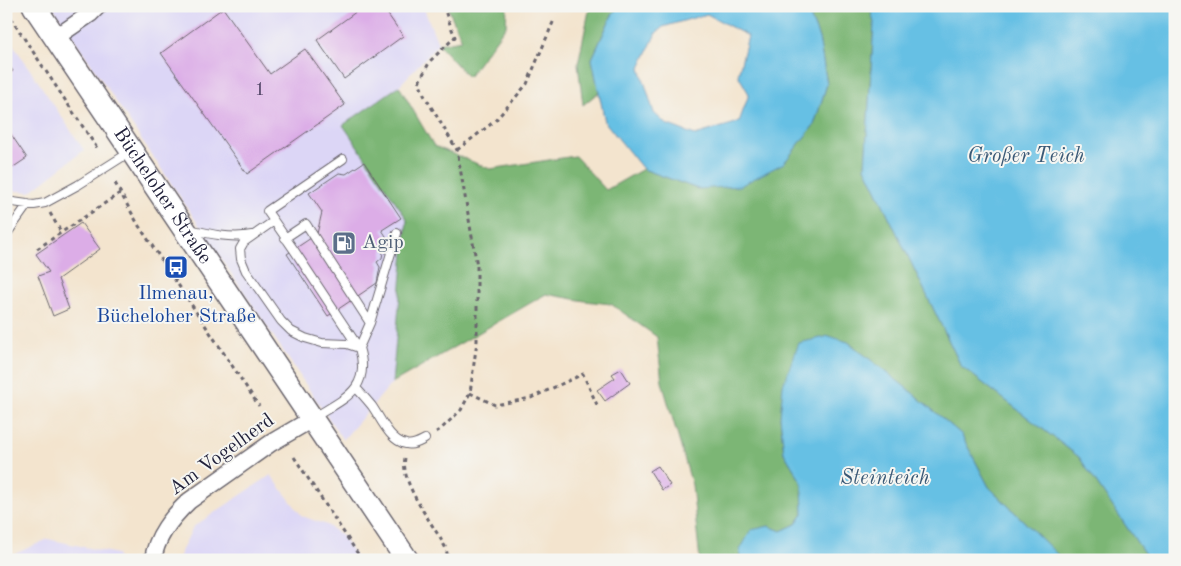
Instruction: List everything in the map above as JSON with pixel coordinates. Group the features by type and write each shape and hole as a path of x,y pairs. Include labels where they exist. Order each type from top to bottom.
{"main road":[{"name":"Bücheloher Straße","path":"34,6 407,560"}],"street":[{"path":"55,38 90,14 98,6"},
{"name":"Am Vogelherd","path":"152,560 158,539 178,511 189,501 271,443 312,419"}],"lane":[{"path":"6,201 34,205 45,203 78,185 131,151"},
{"path":"312,419 341,401 356,388 363,369 362,358 359,348 267,211 343,160"},
{"path":"6,235 28,204"},
{"path":"274,221 244,242 240,250 241,259 246,271 281,321 291,331 322,343 347,344 359,348"},
{"path":"285,238 306,224 370,323"},
{"path":"183,228 213,235 242,236 254,234"},
{"path":"359,348 370,323 397,233"},
{"path":"356,388 390,433 399,441 408,445 416,444 425,439"}],"path":[{"path":"425,439 441,429 461,410 470,393 477,340 476,266 457,150 424,95 419,82 430,61 455,37 443,6"},
{"path":"6,11 97,148"},
{"path":"457,150 495,121 528,84 554,20"},
{"path":"116,183 139,226 259,406"},
{"path":"37,249 120,193"},
{"path":"45,203 61,232"},
{"path":"470,393 495,405 530,398 583,374 598,407"},
{"path":"408,445 404,462 410,487 446,547 448,560"},
{"path":"294,456 362,560"}],"shaded area":[{"path":"52,6 423,6 438,44 399,86 343,125 407,219 392,383 343,440"},
{"path":"6,34 84,150 30,192 6,188"},
{"path":"271,475 302,516 327,525 343,537 358,560 177,560 193,527"},
{"path":"48,539 117,554 118,560 6,560 6,558"}],"green space":[{"path":"447,6 507,6 506,26 468,77 438,44 462,40"},
{"path":"590,6 618,6 592,59 599,92 583,105 578,64"},
{"path":"806,6 870,6 874,23 865,167 961,366 1079,457 1149,560 1063,560 989,487 961,434 848,342 780,417 784,453 802,483 803,514 796,524 781,531 769,526 740,550 740,560 700,560 692,485 662,382 657,337 611,304 546,294 392,383 407,219 343,125 399,86 434,146 490,169 575,156 606,190 643,169 698,189 784,163 814,125 827,84 819,38"}],"water":[{"path":"618,6 806,6 819,38 827,84 814,125 784,163 740,186 698,189 643,169 605,122 592,59","holes":["707,14 748,36 738,75 749,94 739,122 695,135 666,124 654,113 640,68 656,33 663,27"]},
{"name":"Großer Teich","path":"870,6 1175,6 1175,560 1149,560 1079,457 961,366 865,167 874,23"},
{"name":"Steinteich","path":"829,336 848,342 961,434 989,487 1063,560 740,560 740,550 751,530 769,526 781,531 796,524 803,514 802,483 784,453 780,417 783,385 799,343"}],"building":[{"path":"364,6 382,6 403,36 344,79 317,40"},
{"path":"223,8 270,74 305,49 345,105 247,174 161,53"},
{"path":"6,61 13,71 6,76"},
{"path":"6,127 27,158 6,172"},
{"name":"Agip","path":"364,162 401,218 382,230 386,236 382,258 377,262 380,267 377,283 328,316 287,254 317,234 322,212 309,193 339,173 346,174"},
{"path":"81,223 100,249 58,279 69,309 53,316 38,276 49,272 36,254"},
{"path":"621,369 630,383 605,401 597,390 615,378 612,374"},
{"path":"658,466 670,485 662,490 650,471"}],"place":[{"name":"Agip","path":"344,243"},
{"name":"Ilmenau, Bücheloher Straße","path":"176,267"}]}
